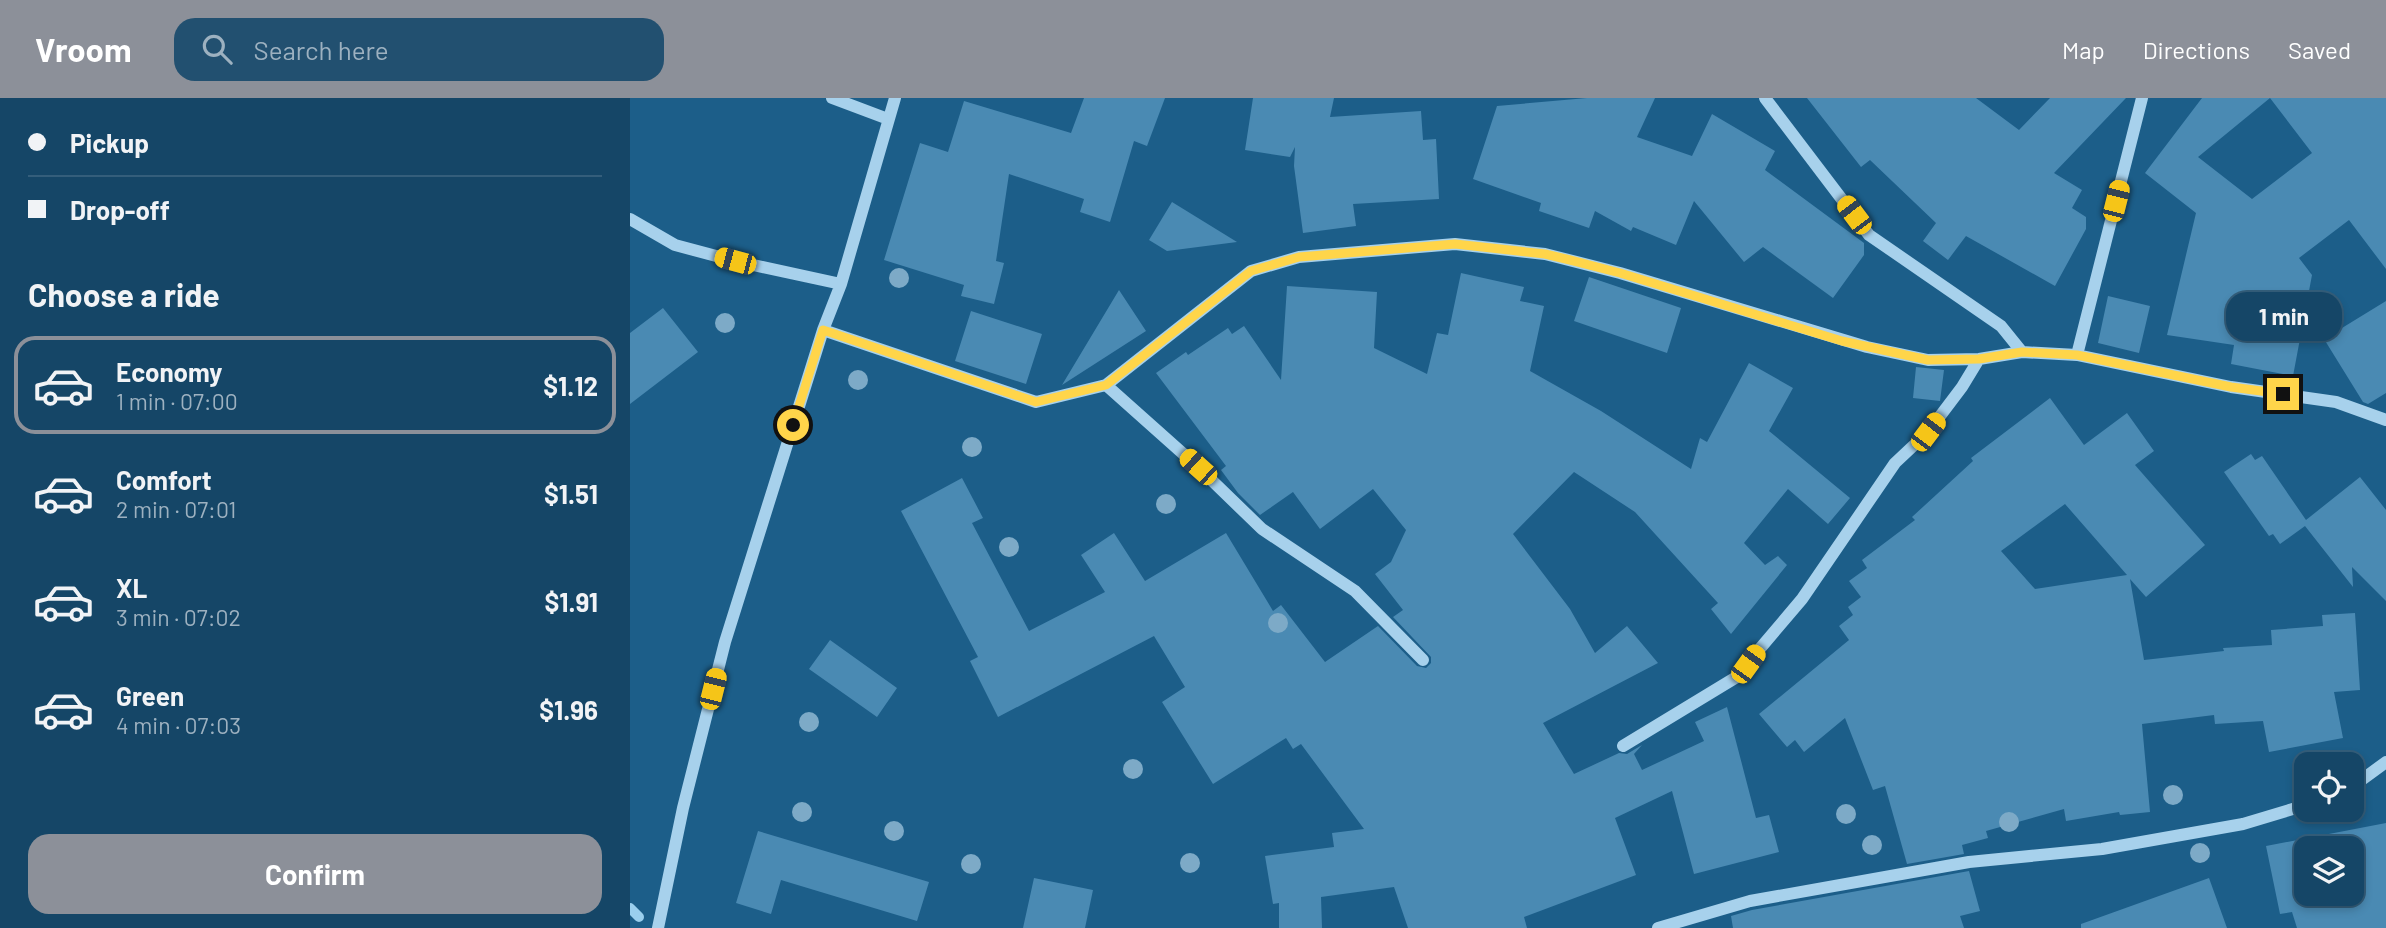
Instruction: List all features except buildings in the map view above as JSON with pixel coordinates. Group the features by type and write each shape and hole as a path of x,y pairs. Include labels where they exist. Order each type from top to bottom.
{"street":[{"path":"832,98 888,118"},
{"path":"658,928 683,808 725,642 823,330 841,284 895,98"},
{"path":"1765,98 1869,235 2001,326 2022,352"},
{"path":"2077,355 2142,98"},
{"path":"630,219 675,245 841,284"},
{"path":"823,330 1036,402 1106,385 1251,271 1299,257 1455,244 1545,254 1867,347 1928,360 1979,359 2022,352 2077,355 2231,387 2336,402 2386,420"},
{"path":"1623,746 1735,678 1748,664 1802,598 1895,463 1928,432 1979,359"},
{"path":"1106,385 1262,528 1355,591 1423,660"},
{"path":"2364,779 2386,764"},
{"path":"1658,928 1750,901 1969,862 2102,849 2243,824 2294,809"}],"waterway":[{"path":"630,908 639,917"}],"route":[{"path":"793,425 823,330 1036,402 1106,385 1251,271 1299,257 1455,244 1545,254 1570,260 1842,341 1928,360 1979,359 2022,352 2077,355 2231,387 2283,394"}]}
